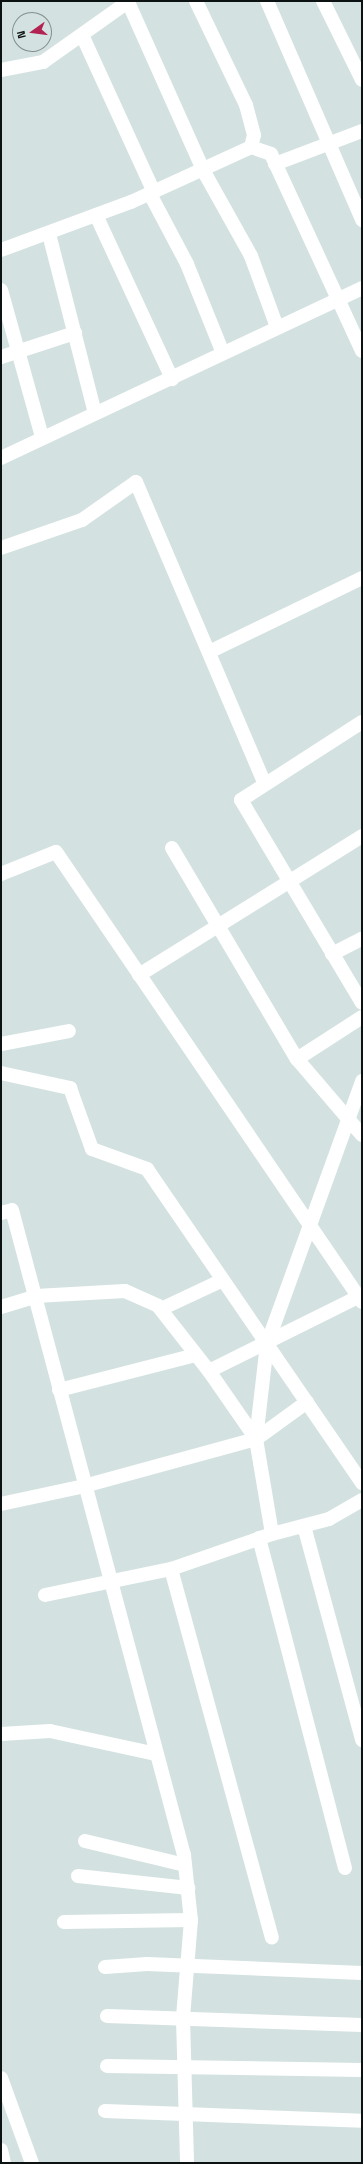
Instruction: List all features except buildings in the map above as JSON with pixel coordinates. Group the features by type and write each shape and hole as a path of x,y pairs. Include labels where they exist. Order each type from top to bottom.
{"street":[{"path":"196,1 246,105 254,135 251,147"},
{"path":"267,1 362,220"},
{"path":"323,1 362,80"},
{"path":"1,70 42,62 129,2 203,170 251,256 277,327"},
{"path":"82,35 152,193 187,264 223,353"},
{"path":"275,164 362,131"},
{"path":"1,250 49,234 152,193 251,147 271,154 337,301 362,351"},
{"path":"96,215 172,379"},
{"path":"49,234 95,413"},
{"path":"1,458 42,437 172,379 277,327 337,301 362,288"},
{"path":"1,290 42,437"},
{"path":"1,357 75,333"},
{"path":"1,548 82,520 136,482 265,784"},
{"path":"209,652 362,578"},
{"path":"362,722 241,800 288,882 362,1003"},
{"path":"139,975 362,836"},
{"path":"172,848 297,1058 362,1135"},
{"path":"1,874 56,852 361,1298 209,1371"},
{"path":"332,954 362,939"},
{"path":"297,1058 362,1017"},
{"path":"1,1044 69,1031"},
{"path":"1,1073 70,1088 92,1149 147,1169 362,1483"},
{"path":"345,1868 266,1536 256,1439 267,1344 311,1227 347,1117 362,1081"},
{"path":"1,1213 12,1210 36,1296 84,1486 185,1865 191,1920 183,2018 186,2163"},
{"path":"161,1309 223,1280"},
{"path":"1,1307 36,1296 125,1291 161,1309 195,1355 209,1371 256,1439"},
{"path":"59,1390 195,1355"},
{"path":"1,1504 84,1486 256,1439 307,1402"},
{"path":"45,1595 171,1570 266,1536 329,1519 362,1500"},
{"path":"304,1526 362,1740"},
{"path":"171,1570 272,1937"},
{"path":"1,1734 50,1731 156,1754"},
{"path":"85,1841 185,1865"},
{"path":"78,1876 188,1888"},
{"path":"64,1922 191,1920"},
{"path":"105,1967 188,1966 362,1973"},
{"path":"108,2016 362,2025"},
{"path":"107,2066 362,2070"},
{"path":"1,2078 32,2163"},
{"path":"105,2111 362,2121"},
{"path":"1,2150 4,2163"},
{"path":"1,2160 7,2163"}]}
